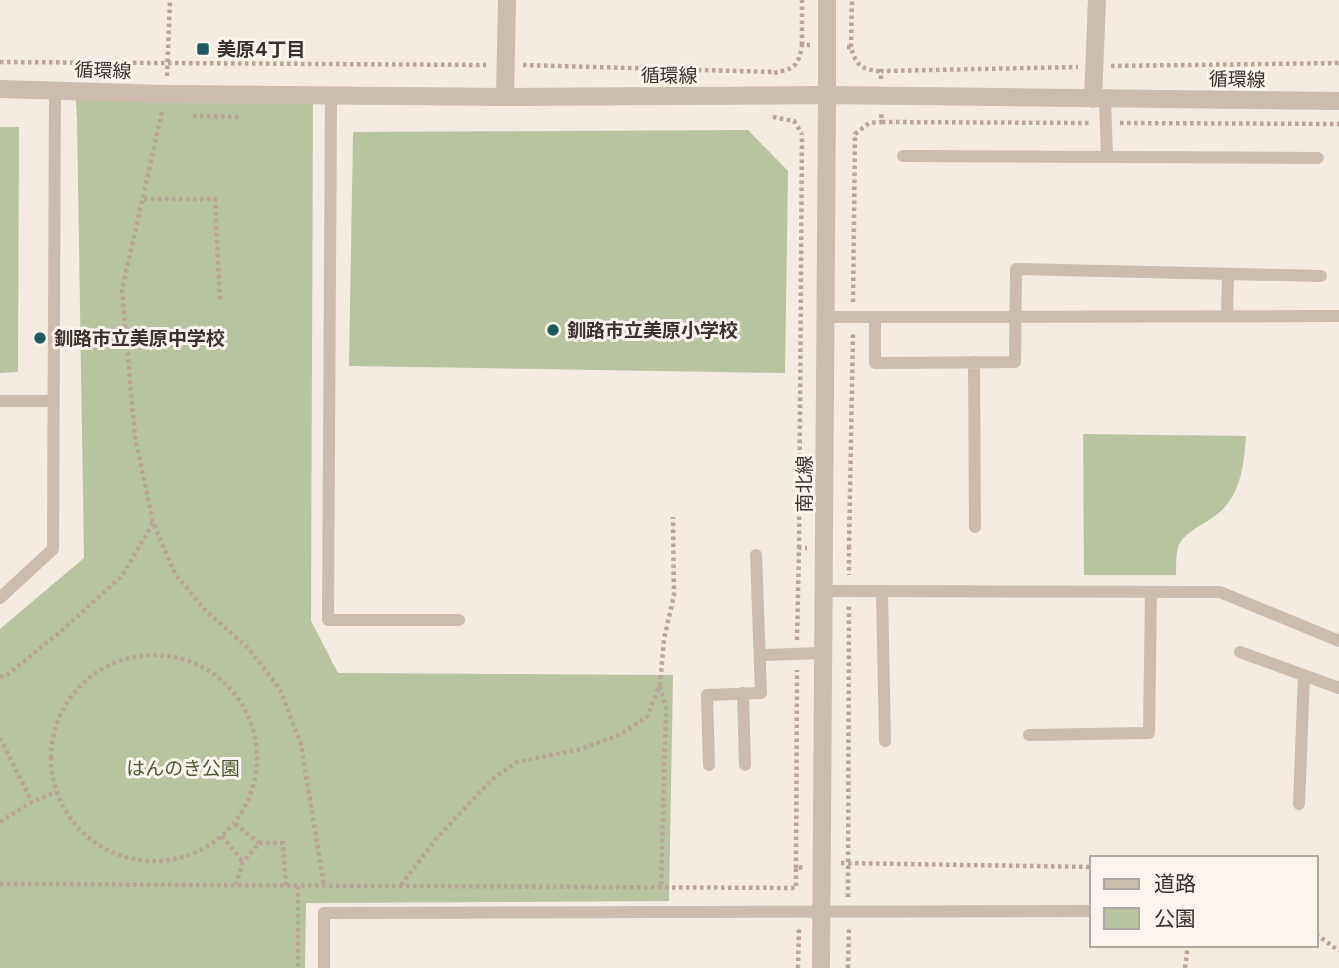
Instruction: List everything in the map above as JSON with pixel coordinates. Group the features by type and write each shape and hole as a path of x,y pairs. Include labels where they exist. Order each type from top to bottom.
{"street":[{"path":"505,97 507,0"},
{"name":"南北線","path":"821,968 827,0"},
{"path":"1097,0 1099,99"},
{"name":"循環線","path":"0,89 505,97 827,95 1339,101"}],"lane":[{"path":"0,598 52,549 55,90"},
{"path":"331,95 328,620 459,620"},
{"path":"1099,99 1107,157"},
{"path":"903,156 1318,158"},
{"path":"875,317 875,363 1015,362 1016,269 1321,276"},
{"path":"1227,317 1228,274"},
{"path":"826,317 1339,316"},
{"path":"974,362 975,527"},
{"path":"0,401 54,401"},
{"path":"709,765 707,695 761,693 756,555"},
{"path":"824,591 1220,592 1339,641"},
{"path":"882,591 885,741"},
{"path":"1029,735 1149,733 1151,592"},
{"path":"1240,652 1339,688"},
{"path":"760,655 823,653"},
{"path":"1299,804 1304,675"},
{"path":"743,693 745,765"},
{"path":"324,968 324,913 1090,911"}],"path":[{"path":"170,0 166,93 122,290 135,437 153,522 175,574 207,612 248,648 280,688 301,745 324,885"},
{"path":"802,0 802,45"},
{"path":"851,47 852,0"},
{"path":"0,62 505,65 774,72"},
{"path":"0,884 796,888 802,134"},
{"path":"144,199 215,199 220,302"},
{"path":"401,886 437,838 491,780 517,762 582,749 619,735 647,716 660,684 664,639 674,595 673,517"},
{"path":"0,677 7,675 60,632 122,576 153,522"},
{"path":"799,548 849,548 848,862"},
{"path":"153,654 192,661 225,682 248,713 258,751 253,789 235,824 222,836 187,857 147,862 108,851 76,827 56,792 50,753 60,715 82,683 115,662 153,654"},
{"path":"660,684 666,709 661,887"},
{"path":"0,738 33,802"},
{"path":"0,822 56,792"},
{"path":"235,824 259,844 283,843 286,886"},
{"path":"222,836 243,862"},
{"path":"236,885 243,862 259,844"},
{"path":"796,868 848,862 1090,867"},
{"path":"298,886 298,968"},
{"path":"1318,935 1339,951"},
{"path":"1185,968 1188,947"}],"green space":[{"name":"はんのき公園","path":"75,90 313,95 311,621 338,673 673,675 669,901 306,903 305,968 0,968 0,629 84,558"},
{"path":"0,127 19,127 18,372 0,373"},
{"path":"748,130 788,171 785,373 349,366 353,132"},
{"path":"1083,434 1246,436 1243,465 1235,492 1219,513 1181,541 1177,550 1176,575 1084,575"}],"place":[{"name":"美原4丁目","path":"203,49"},
{"name":"釧路市立美原小学校","path":"553,330"},
{"name":"釧路市立美原中学校","path":"40,338"}]}
